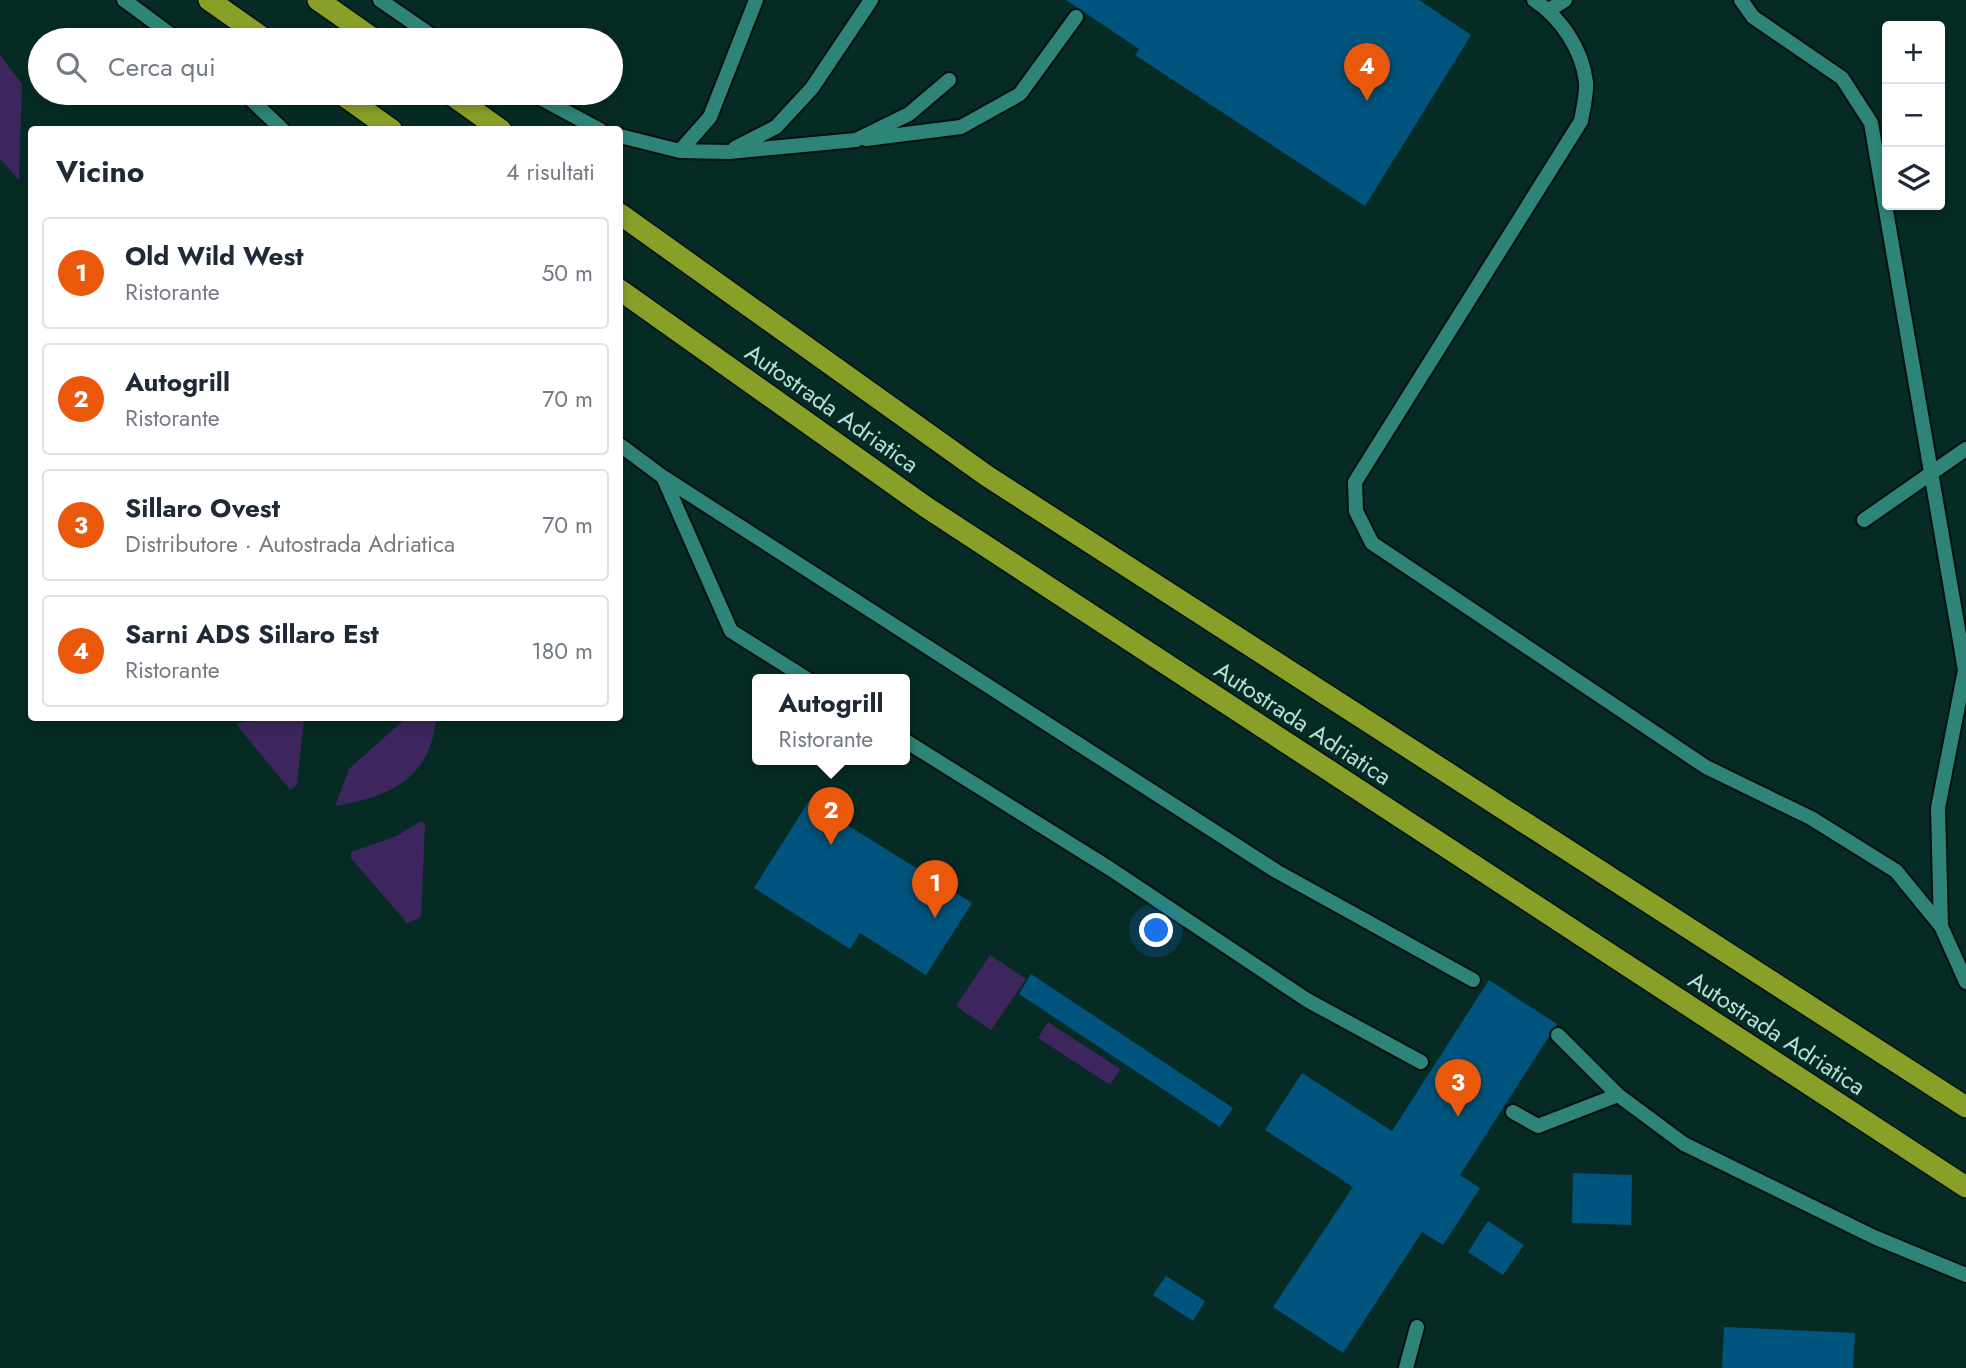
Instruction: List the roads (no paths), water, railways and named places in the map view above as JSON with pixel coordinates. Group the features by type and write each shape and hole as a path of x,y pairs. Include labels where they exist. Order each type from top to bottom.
{"highway":[{"path":"209,0 249,28"},
{"path":"318,0 358,28"},
{"path":"357,105 386,126"},
{"path":"466,105 495,126"},
{"name":"Autostrada Adriatica","path":"623,216 987,476 1966,1107"},
{"name":"Autostrada Adriatica","path":"623,292 926,507 1966,1187"}],"lane":[{"path":"124,0 162,28"},
{"path":"380,0 421,28"},
{"path":"680,151 710,117 756,0"},
{"path":"729,152 776,127 803,98 872,0"},
{"path":"1534,0 1549,10 1570,34 1586,82 1581,121 1355,482 1356,511 1372,543 1695,760 1811,818 1896,871 1941,926 1966,982"},
{"path":"1549,10 1565,0"},
{"path":"1741,0 1753,17 1842,78 1871,124 1965,670 1938,808 1941,926"},
{"path":"623,137 680,151 729,152 961,127 1020,94 1076,18"},
{"path":"856,140 909,114 949,80"},
{"path":"257,105 279,126"},
{"path":"553,105 593,126"},
{"path":"623,447 663,477 1276,872 1473,980"},
{"path":"1864,520 1966,449"},
{"path":"663,477 731,631 799,674"},
{"path":"910,743 1109,868 1307,1000 1421,1062"},
{"path":"1558,1035 1618,1095 1684,1144 1874,1237 1966,1275"},
{"path":"1513,1112 1538,1126 1618,1095"},
{"path":"1406,1368 1417,1327"}],"place":[{"name":"Sarni ADS Sillaro Est","path":"1367,101"},
{"name":"Autogrill","path":"831,845"},
{"name":"Old Wild West","path":"935,918"},
{"name":"Sillaro Ovest","path":"1458,1117"}]}
